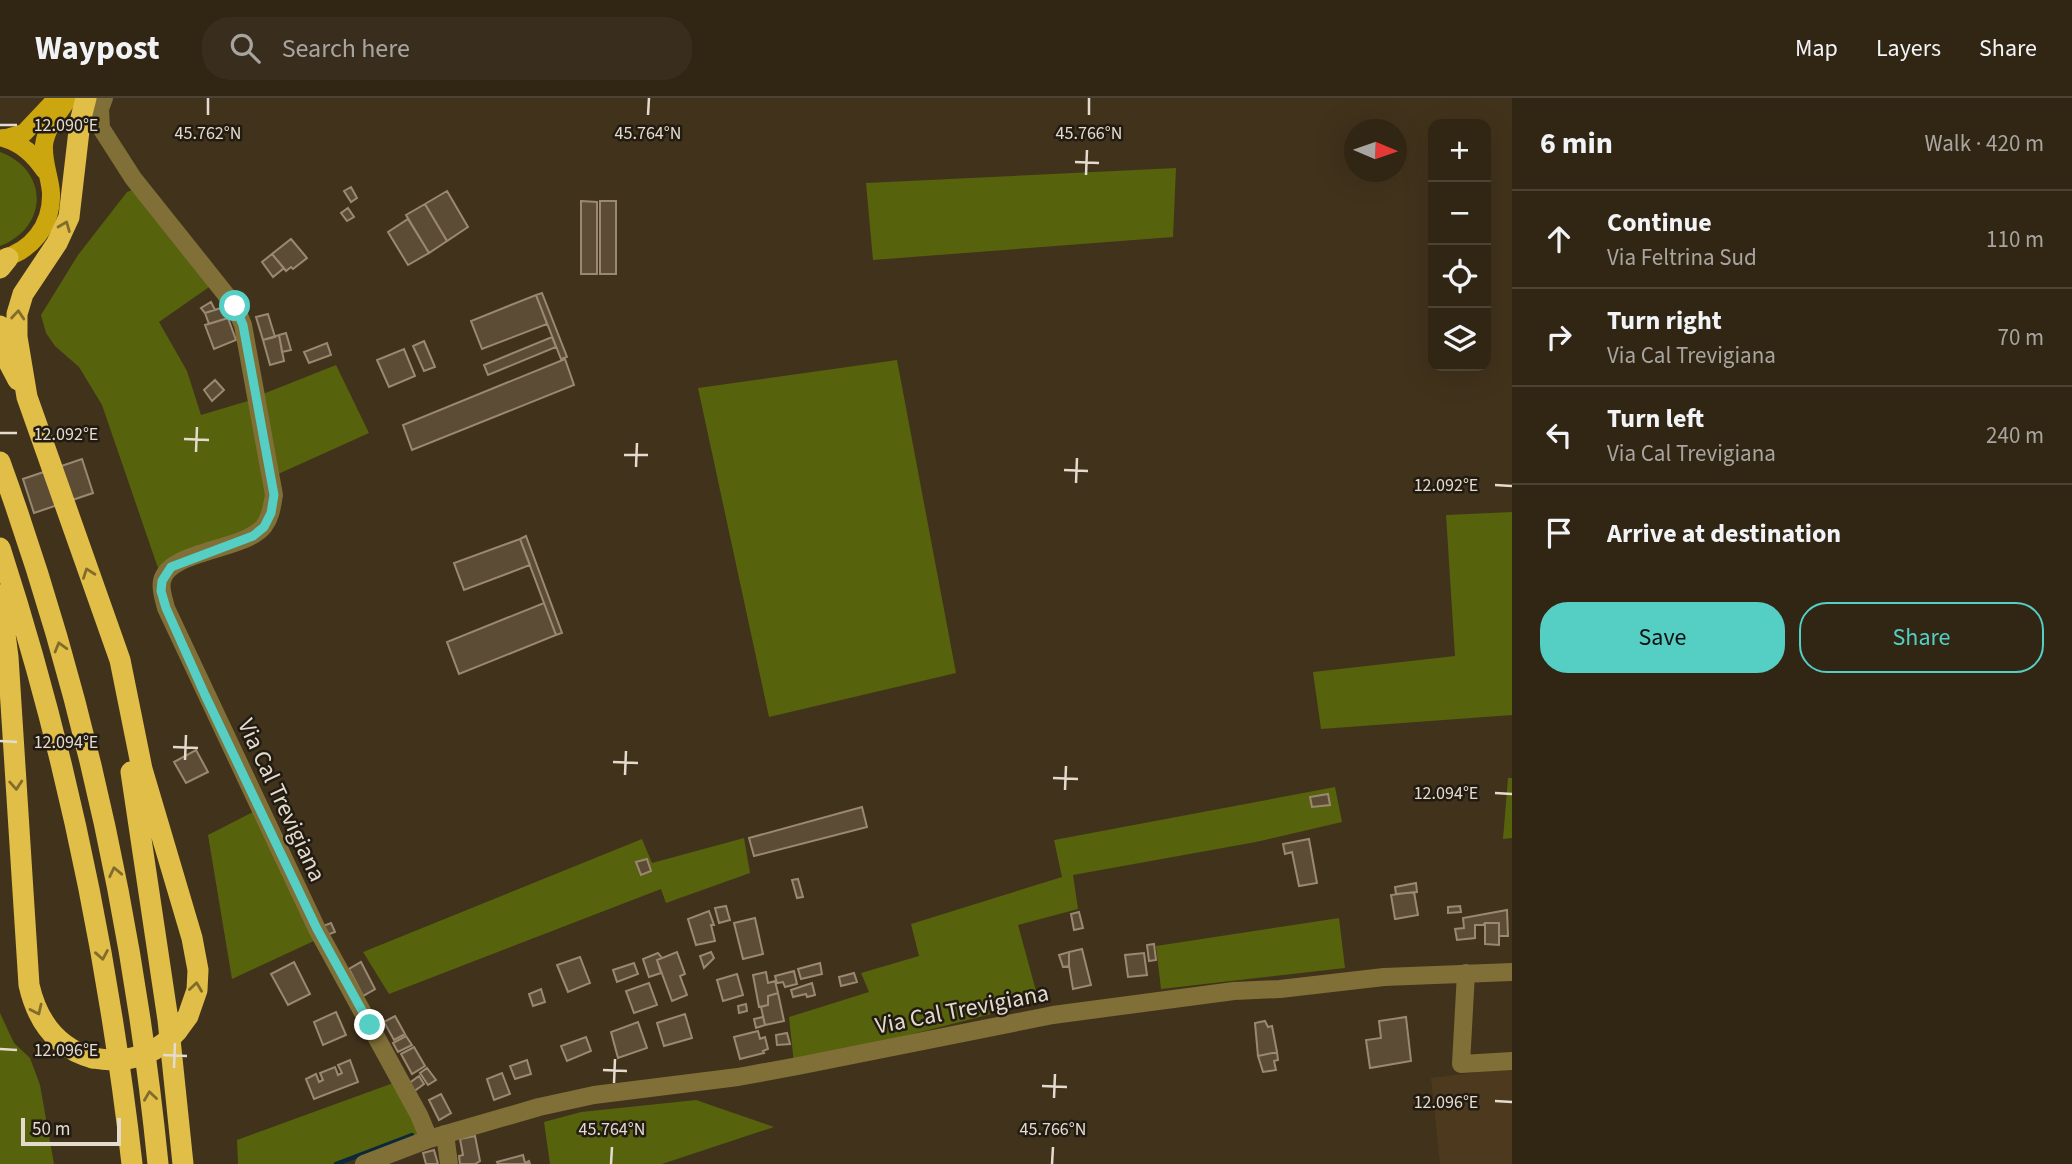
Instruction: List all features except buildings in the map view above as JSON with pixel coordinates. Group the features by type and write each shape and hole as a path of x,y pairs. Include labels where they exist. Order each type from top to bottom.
{"highway":[{"path":"27,397 17,337 19,303 60,237 69,217 79,122 86,98"},
{"path":"0,326 5,355 27,397 112,637 127,687 142,769 192,938 197,964 198,983 187,1016 177,1031 158,1048 136,1058 118,1061 93,1058 73,1051 55,1037 37,1013 29,985 8,657 0,595"},
{"path":"0,461 54,628 106,831 134,973 158,1164"},
{"path":"0,548 48,709 85,866 109,995 132,1164"},
{"path":"127,687 126,749 161,965 183,1164"}],"main road":[{"path":"3,138 24,133 57,98"},
{"path":"3,262 29,247 42,231 50,212 51,191 45,171 44,144 47,134 69,98"},
{"path":"3,138 22,145 45,171"}],"street":[{"name":"Via Cal Trevigiana","path":"104,98 100,109 101,128 133,178 235,306 243,325 274,495 271,513 264,527 253,536 171,567 162,581 161,591 166,608 317,929 419,1115 437,1137"},
{"name":"Via Cal Trevigiana","path":"364,1164 512,1113 594,1095 738,1077 807,1065 1053,1015 1234,991 1280,989 1384,977 1512,972"},
{"path":"1466,973 1461,1064 1512,1060"},
{"path":"437,1137 449,1164"}],"shaded area":[{"path":"1512,1068 1512,1164 1440,1164 1431,1078"}],"green space":[{"path":"0,152 16,160 28,172 37,199 28,226 0,246"},
{"path":"1176,168 1173,237 873,260 866,183"},
{"path":"132,190 212,285 159,322 187,371 201,415 251,400 267,499 262,519 252,528 158,568 102,405 79,367 55,346 46,333 41,315 78,255 127,192"},
{"path":"897,360 956,673 769,717 698,388"},
{"path":"336,365 369,433 276,475 263,394"},
{"path":"1512,512 1512,715 1321,729 1313,672 1455,656 1446,515"},
{"path":"1508,778 1512,778 1512,838 1503,839"},
{"path":"1335,787 1342,822 1256,842 1073,875 1078,909 1018,925 1039,1002 794,1064 789,1017 869,992 861,973 919,956 911,924 1062,877 1054,840"},
{"path":"253,812 316,940 232,979 208,835"},
{"path":"744,838 750,873 666,903 661,889 389,994 363,952 642,839 652,863"},
{"path":"1339,918 1345,968 1161,989 1156,946"},
{"path":"0,1013 14,1043 30,1058 40,1085 54,1164 0,1164"},
{"path":"396,1082 419,1136 340,1164 238,1164 237,1140"},
{"path":"696,1100 774,1127 662,1164 550,1164 544,1122 581,1112"}],"waterway":[{"path":"336,1164 412,1135"}],"route":[{"path":"235,306 243,325 268,455 274,495 271,513 264,527 253,536 171,567 165,572 161,591 205,695 317,929 370,1025"}]}
